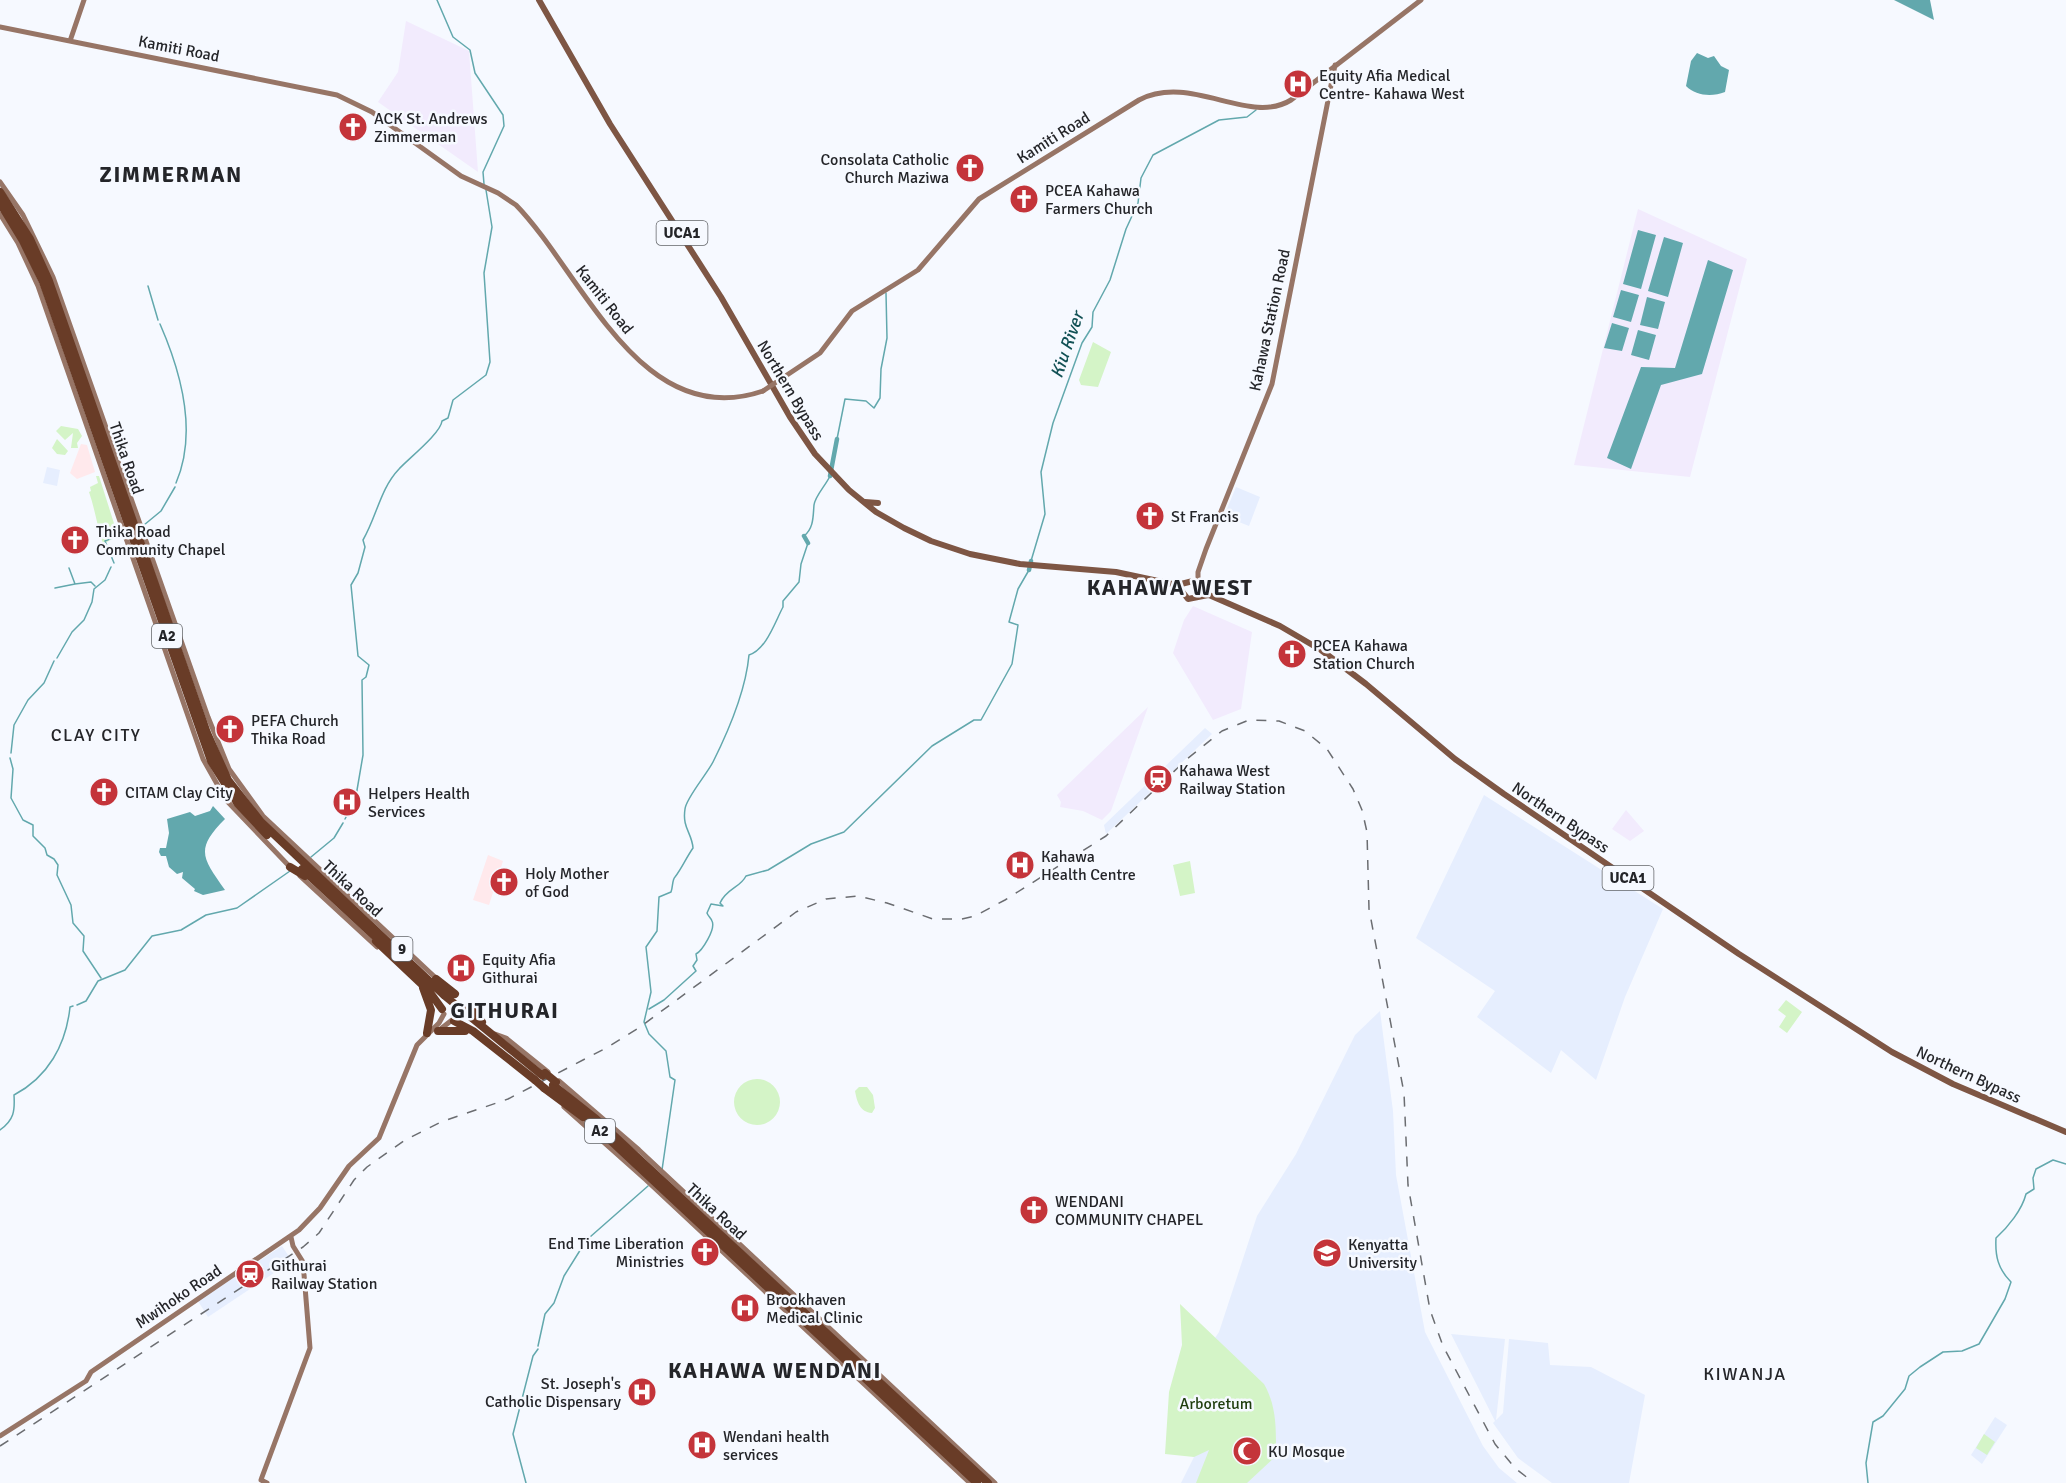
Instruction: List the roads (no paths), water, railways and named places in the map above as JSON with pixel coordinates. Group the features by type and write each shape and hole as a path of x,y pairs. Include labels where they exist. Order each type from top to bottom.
{"highway":[{"name":"Thika Road","path":"0,192 30,239 49,281 222,768 240,797 261,822 444,997 592,1119 988,1483"},
{"name":"Thika Road","path":"0,203 23,241 43,282 211,761 225,787 249,818 373,936 444,997"},
{"path":"290,867 320,886"},
{"name":"9","path":"360,915 455,994"},
{"path":"373,936 418,981 443,1011"},
{"path":"418,981 430,1010 425,1035"},
{"path":"469,1006 485,1026 545,1081"},
{"path":"453,1020 545,1081"},
{"path":"438,1031 456,1029 478,1036"},
{"name":"Thika Road","path":"655,1177 977,1483"},
{"path":"777,1288 802,1303"}],"main road":[{"path":"70,41 84,0"},
{"name":"Northern Bypass","path":"539,0 610,124 721,297 790,417 824,465 864,502 904,528 944,546 999,561 1116,572 1181,587 1188,598 1199,590 1281,626 1321,650 1366,684 1455,759 1504,794 1877,1043 1931,1074 2066,1131"},
{"name":"Kamiti Road","path":"0,27 310,89 356,103 461,176 516,205 616,338 670,382 687,392 712,399 742,397 764,390 820,353 852,311 923,265 979,198 1139,100 1157,93 1177,91 1274,108 1291,100 1421,0"},
{"name":"Kahawa Station Road","path":"1191,580 1198,572 1272,384 1335,65"},
{"name":"Thika Road","path":"0,182 27,223 54,277 208,717 229,770 263,816 443,986"},
{"name":"Thika Road","path":"0,214 18,243 38,286 203,759 226,800 290,867 406,974 418,981"},
{"path":"864,502 878,503"},
{"name":"Kahawa Station Road","path":"1198,572 1199,590"},
{"path":"1181,587 1191,580 1199,590"},
{"name":"Mwihoko Road","path":"0,1436 86,1381 91,1372 291,1237 320,1208 349,1166 379,1138 412,1055 425,1035 439,1023 443,1011"},
{"path":"425,1035 438,1031 453,1020"},
{"name":"Thika Road","path":"545,1081 802,1303 995,1483"},
{"name":"Thika Road","path":"545,1081 655,1177 970,1483"},
{"path":"267,1483 261,1480 310,1348 303,1262 293,1246 291,1237"}],"water":[{"path":"1894,0 1930,0 1934,20"},
{"path":"1697,53 1708,58 1714,56 1721,66 1729,70 1725,92 1704,95 1686,86 1691,61"},
{"path":"1638,230 1656,235 1641,289 1623,284"},
{"path":"1664,237 1683,243 1668,297 1648,291"},
{"path":"1708,260 1733,270 1702,374 1661,385 1631,469 1607,458 1641,367 1675,368"},
{"path":"1621,290 1639,295 1631,322 1613,317"},
{"path":"1647,297 1665,302 1658,329 1640,325"},
{"path":"1612,323 1629,328 1622,351 1604,348"},
{"path":"1638,330 1656,335 1649,360 1631,355"},
{"path":"213,806 225,819 209,839 205,854 211,870 225,890 203,895 194,891 195,889 182,878 183,872 177,874 169,867 166,856 161,856 159,852 160,848 166,848 169,833 167,819 190,812 195,816 210,811"}],"waterway":[{"path":"437,0 453,37 470,50 475,73 503,115 504,126 483,172 484,184"},
{"name":"Kiu River","path":"1031,561 1045,514 1041,472 1053,423 1082,343 1092,327 1093,312 1110,280 1126,229 1138,203 1141,178 1153,155 1219,120 1247,117 1256,110"},
{"path":"356,796 363,755 362,680 366,677 369,665 358,656 351,585 358,573 365,547 363,540 387,485 403,465 430,439 442,421 448,418 453,400 486,375 490,362 484,273 492,227 486,190"},
{"path":"148,286 158,320"},
{"path":"837,439 845,399 866,401 874,408 880,398 881,369 887,338 886,293"},
{"path":"160,324 174,362 184,402 186,443 176,483"},
{"path":"830,476 837,439"},
{"path":"804,536 811,526 816,498 830,476"},
{"path":"144,525 161,511 175,487"},
{"path":"114,563 105,541 121,534"},
{"path":"804,536 808,543"},
{"path":"662,1170 675,1080 670,1077 666,1051 649,1034 644,1022 651,992 646,947 657,931 659,897 671,892 674,878 693,848 684,816 686,804 713,762 725,736 741,694 749,655 765,642 783,607 783,601 799,582 801,564 808,543"},
{"name":"Kiu River","path":"1029,570 1031,561"},
{"path":"57,658 72,632 84,620 92,602 94,589 105,580 111,567"},
{"path":"69,568 75,584 91,582 95,586"},
{"path":"649,1009 664,1000 696,971 693,966 697,960 696,954 705,944 713,925 707,913 711,904 723,906 720,903 723,898 746,876 768,870 811,844 844,832 932,746 974,720 981,720 1012,664 1018,625 1009,622 1018,589 1029,570"},
{"path":"55,588 75,584"},
{"path":"11,753 14,725 28,700 44,683 54,661"},
{"path":"10,758 13,769 11,798 23,820 33,825 33,836 45,848 47,855 58,865 57,875 71,905 73,923 84,936 83,951 101,978"},
{"path":"345,819 355,800"},
{"path":"311,857 334,838 343,823"},
{"path":"77,1005 86,1001 98,981 125,970 152,936 181,930 206,915 237,908 290,871"},
{"path":"0,1130 13,1115 14,1095 37,1079 53,1058 64,1034 70,1007 73,1006"},
{"path":"1868,1483 1866,1463 1873,1422 1883,1416 1905,1389 1909,1376 1920,1367 1943,1352 1962,1351 1979,1344 2005,1299 2011,1282 1998,1262 1996,1238 2014,1218 2026,1194 2034,1189 2033,1178 2036,1169 2053,1160 2066,1164"},
{"path":"538,1346 545,1314 554,1303 564,1276 579,1252 590,1237 648,1186"},
{"path":"526,1483 513,1434 533,1356 538,1349"}],"railway":[{"path":"0,1446 303,1247 319,1233 354,1180 367,1167 405,1140 441,1122 508,1099 608,1047 640,1027 796,912 826,899 858,896 887,903 933,919 962,919 975,916 1005,900 1106,836 1187,759 1222,731 1249,720 1279,721 1305,731 1327,749 1353,789 1362,810 1367,832 1369,909 1404,1093 1408,1185 1430,1310 1443,1346 1495,1444 1515,1468 1534,1483"}],"place":[{"name":"Equity Afia Medical Centre- Kahawa West","path":"1298,84"},
{"name":"ACK St. Andrews Zimmerman","path":"353,127"},
{"name":"Consolata Catholic Church Maziwa","path":"970,168"},
{"name":"PCEA Kahawa Farmers Church","path":"1024,199"},
{"name":"St Francis","path":"1150,516"},
{"name":"Thika Road Community Chapel","path":"75,540"},
{"name":"PCEA Kahawa Station Church","path":"1292,654"},
{"name":"PEFA Church Thika Road","path":"230,729"},
{"name":"Kahawa West Railway Station","path":"1158,779"},
{"name":"CITAM Clay City","path":"104,792"},
{"name":"Helpers Health Services","path":"347,802"},
{"name":"Kahawa Health Centre","path":"1020,865"},
{"name":"Holy Mother of God","path":"504,882"},
{"name":"Equity Afia Githurai","path":"461,968"},
{"name":"WENDANI COMMUNITY CHAPEL","path":"1034,1210"},
{"name":"End Time Liberation Ministries","path":"705,1252"},
{"name":"Kenyatta University","path":"1327,1253"},
{"name":"Githurai Railway Station","path":"250,1274"},
{"name":"Brookhaven Medical Clinic","path":"745,1308"},
{"name":"St. Joseph's Catholic Dispensary","path":"642,1392"},
{"name":"Wendani health services","path":"702,1445"},
{"name":"KU Mosque","path":"1247,1451"}],"district":[{"name":"ZIMMERMAN","path":"171,174"},
{"name":"KAHAWA WEST","path":"1170,587"},
{"name":"CLAY CITY","path":"96,735"},
{"name":"GITHURAI","path":"505,1010"},
{"name":"KAHAWA WENDANI","path":"775,1370"},
{"name":"KIWANJA","path":"1745,1374"}],"park label":[{"name":"Arboretum","path":"1216,1403"}]}
